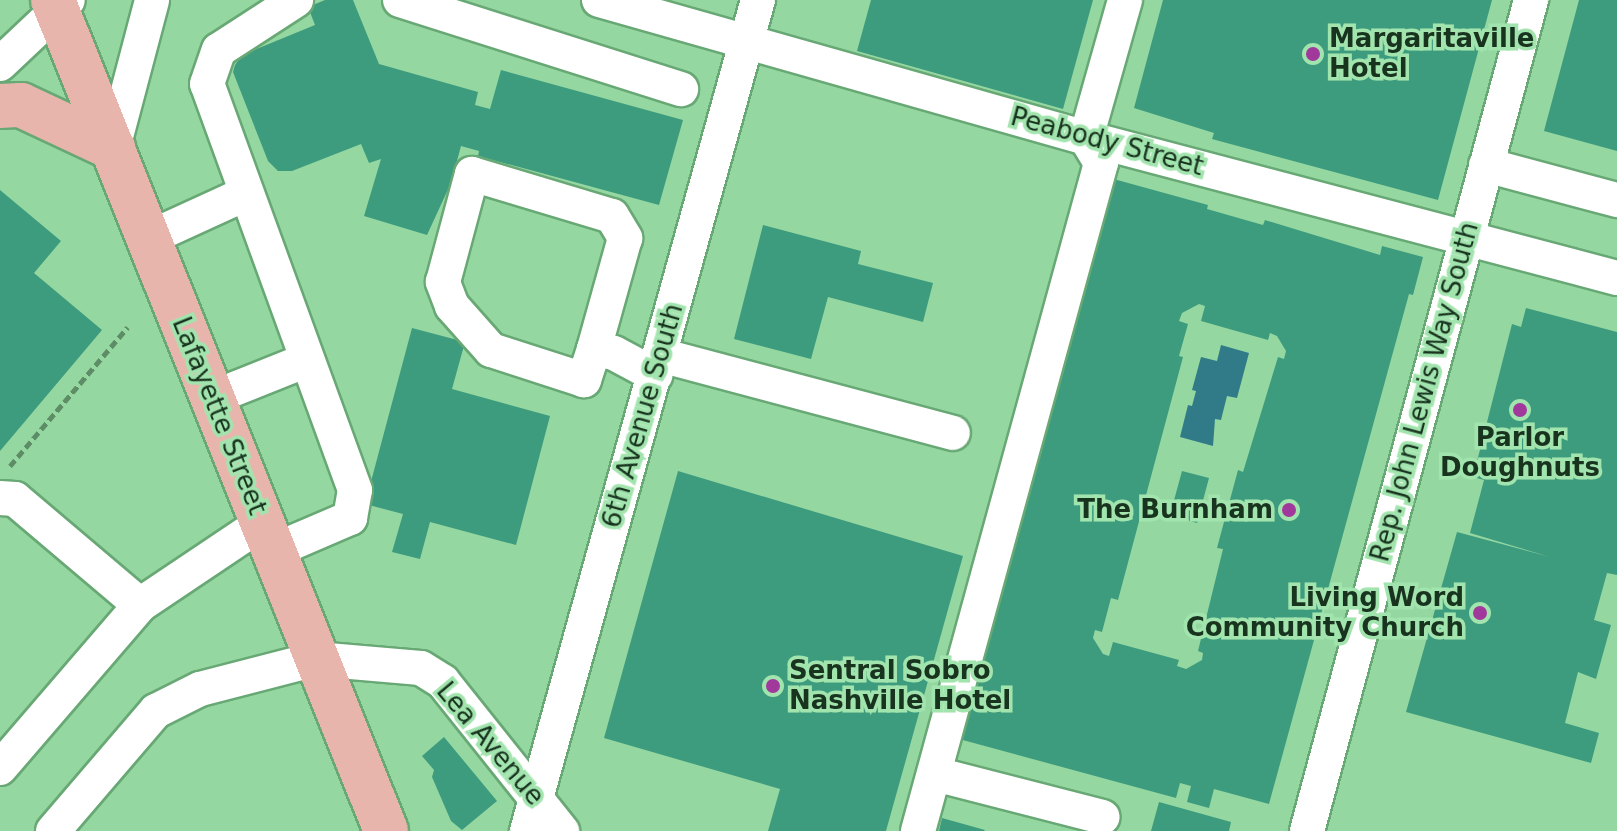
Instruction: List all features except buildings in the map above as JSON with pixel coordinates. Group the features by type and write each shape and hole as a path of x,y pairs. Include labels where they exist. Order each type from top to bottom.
{"main road":[{"name":"Lafayette Street","path":"59,3 113,148 316,659 391,825"},
{"path":"0,106 21,105 113,148"}],"street":[{"path":"113,148 152,0"},
{"path":"142,36 177,0"},
{"path":"0,768 140,605 268,537 344,522 354,510 355,490 209,97 209,71 219,50 296,0"},
{"path":"400,0 681,89"},
{"name":"Peabody Street","path":"599,0 747,39 1086,138 1617,278"},
{"name":"6th Avenue South","path":"535,823 758,0"},
{"path":"918,831 1101,163 1086,138 1125,0"},
{"name":"Rep. John Lewis Way South","path":"1307,831 1531,0"},
{"path":"0,64 59,3"},
{"path":"1486,165 1617,200"},
{"path":"472,174 612,216 624,231 594,349 584,380 491,350 452,306 443,282 472,174"},
{"path":"149,238 245,194"},
{"path":"594,349 953,433"},
{"path":"212,398 307,360"},
{"path":"2,497 15,499 140,605"},
{"name":"Lea Avenue","path":"53,831 156,711 200,689 316,659 421,668 443,682 535,823"},
{"path":"935,774 1103,817"}],"path":[{"path":"2,497 6,470 128,327"}],"water":[{"path":"1221,345 1249,353 1237,398 1227,396 1221,420 1215,419 1213,446 1180,437 1188,405 1192,406 1196,391 1192,390 1201,357 1217,361"}],"place":[{"name":"Margaritaville Hotel","path":"1313,54"},
{"name":"Parlor Doughnuts","path":"1520,410"},
{"name":"The Burnham","path":"1289,510"},
{"name":"Living Word Community Church","path":"1480,613"},
{"name":"Sentral Sobro Nashville Hotel","path":"773,686"}]}
